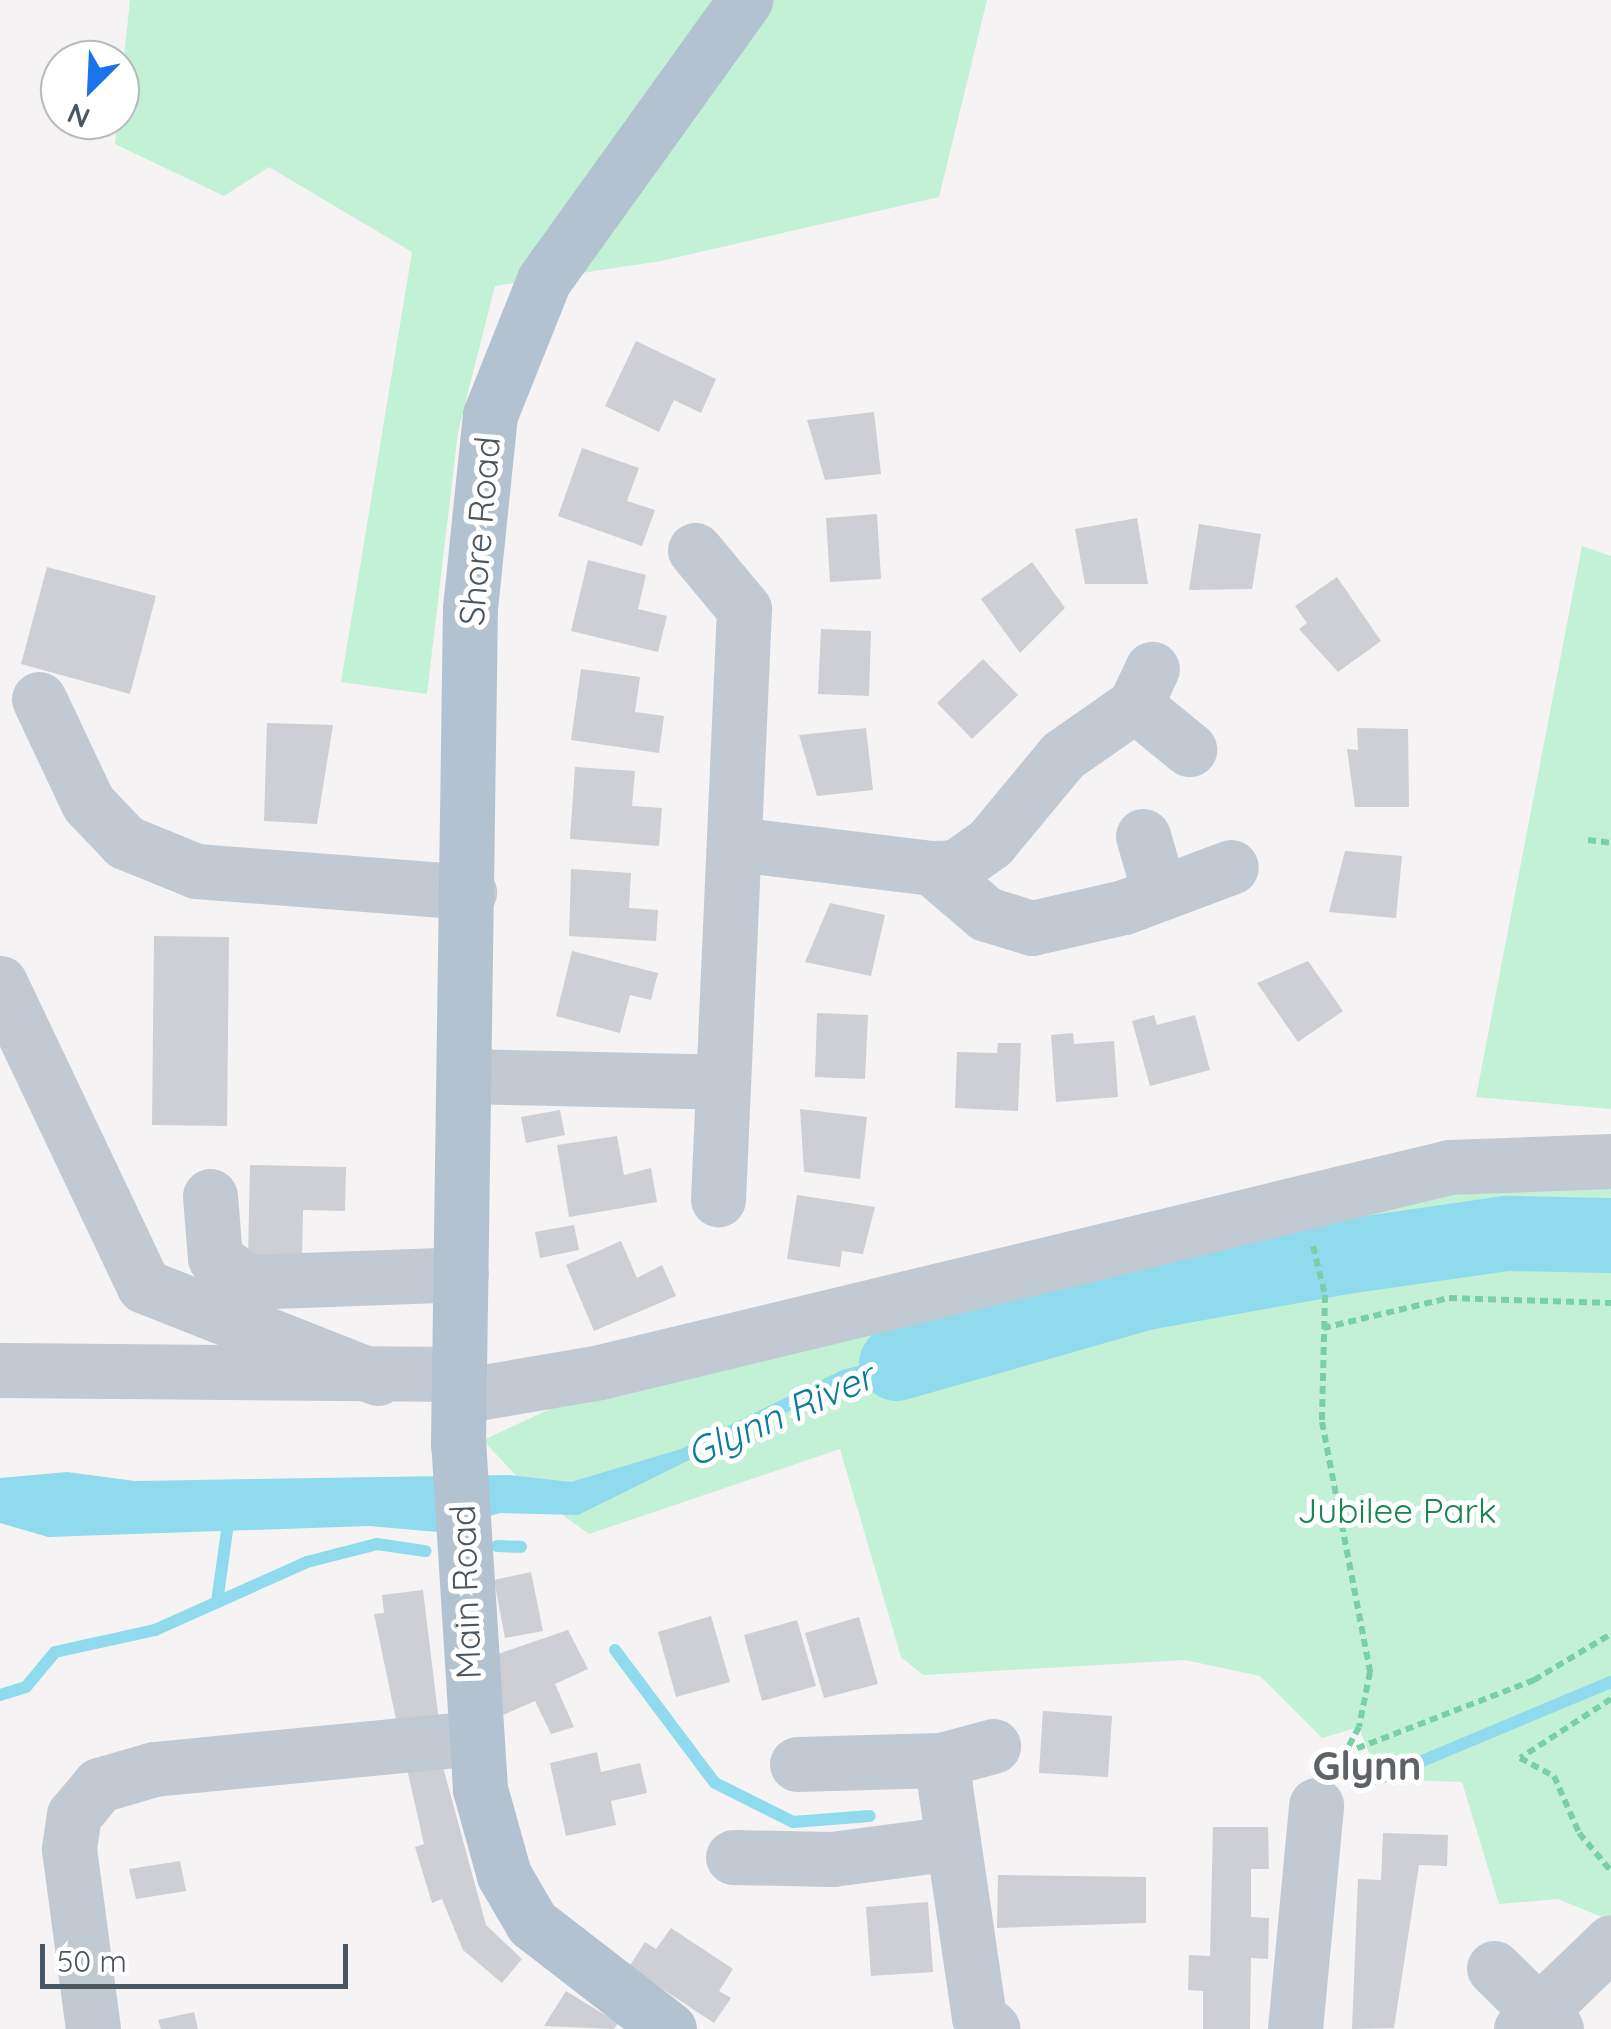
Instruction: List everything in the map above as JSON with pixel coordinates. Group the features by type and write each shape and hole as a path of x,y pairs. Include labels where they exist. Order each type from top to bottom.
{"main road":[{"name":"Shore Road","path":"465,1076 470,608 490,415 544,280 745,0"},
{"name":"Main Road","path":"465,1076 459,1405 474,1738 490,1832 516,1900 554,1945 669,2029"}],"street":[{"path":"695,550 760,596 736,844 718,1200"},
{"path":"736,844 932,868 956,867 990,843 1094,726 1144,687 1189,749"},
{"path":"39,699 88,803 125,842 196,871 469,892"},
{"path":"1143,836 1160,894"},
{"path":"932,868 1012,927 1051,927 1160,894 1231,867"},
{"path":"0,983 144,1286 378,1378 459,1405 1449,1167 1611,1161"},
{"path":"465,1076 723,1082"},
{"path":"210,1196 215,1258 247,1282 460,1274"},
{"path":"0,1370 378,1378"},
{"path":"93,2029 69,1849 74,1816 98,1785 154,1769 474,1738"},
{"path":"797,1764 941,1760 993,1746"},
{"path":"941,1760 979,2017 993,2029"},
{"path":"1295,2029 1316,1805"},
{"path":"733,1858 832,1859 953,1843"},
{"path":"1494,1968 1538,2023 1611,1942"}],"path":[{"path":"1588,840 1611,843"},
{"path":"1316,1805 1344,1754 1370,1672 1322,1422 1325,1295"},
{"path":"1323,1328 1449,1298 1611,1303"},
{"path":"1344,1754 1534,1680 1611,1634"},
{"path":"1611,1699 1520,1758 1554,1776 1579,1834 1611,1871"}],"green space":[{"path":"130,0 987,0 939,197 661,261 495,286 458,432 427,694 341,682 412,252 269,167 224,196 115,144 115,140 140,140 140,40 126,40"},
{"path":"1582,546 1611,556 1611,1109 1476,1097"},
{"name":"Jubilee Park","path":"1551,1171 1611,1174 1611,1915 1602,1917 1558,1899 1499,1904 1462,1782 1379,1779 1359,1727 1322,1738 1260,1676 1185,1660 923,1675 901,1657 840,1449 589,1534 532,1493 483,1440 576,1397"}],"water":[{"name":"Glynn River","path":"993,1332 809,1401 578,1515 500,1513 438,1532 369,1526 48,1537 0,1523 0,1478 67,1472 135,1481 509,1475 571,1482 681,1449 842,1370"}],"building":[{"path":"636,341 716,379 701,413 674,400 659,432 605,406"},
{"path":"874,412 881,474 825,480 807,420"},
{"path":"582,448 639,468 627,501 655,510 642,546 558,516"},
{"path":"877,514 881,579 830,582 826,518"},
{"path":"1137,518 1148,584 1085,584 1075,529"},
{"path":"1199,524 1261,534 1252,589 1189,590"},
{"path":"588,560 646,575 638,609 667,616 658,652 571,631"},
{"path":"1032,562 1065,608 1020,653 981,599"},
{"path":"47,567 156,596 130,694 21,664"},
{"path":"1337,577 1381,641 1338,672 1299,629 1307,623 1295,606"},
{"path":"821,629 871,631 869,696 818,694"},
{"path":"983,659 1018,695 972,739 937,703"},
{"path":"581,669 640,677 635,712 664,716 659,753 571,740"},
{"path":"267,723 333,725 317,824 264,821"},
{"path":"866,728 873,790 817,796 799,735"},
{"path":"1357,728 1408,729 1409,807 1355,807 1347,749 1358,750"},
{"path":"575,767 635,771 632,806 662,808 659,846 570,839"},
{"path":"1345,851 1402,856 1396,918 1329,912"},
{"path":"571,869 631,873 629,908 658,910 656,941 569,936"},
{"path":"830,903 885,915 871,976 805,962"},
{"path":"154,936 229,937 227,1126 152,1125"},
{"path":"572,951 658,973 651,1000 630,995 620,1033 556,1016"},
{"path":"1308,961 1343,1011 1298,1042 1257,983"},
{"path":"817,1013 868,1015 865,1079 815,1077"},
{"path":"1154,1015 1157,1025 1195,1015 1210,1070 1150,1086 1132,1021"},
{"path":"1073,1033 1074,1044 1114,1041 1118,1097 1056,1102 1051,1035"},
{"path":"998,1043 1021,1043 1018,1111 955,1108 957,1052 997,1053"},
{"path":"800,1109 867,1117 860,1179 804,1172"},
{"path":"560,1110 565,1135 526,1143 521,1117"},
{"path":"617,1136 624,1175 651,1168 657,1202 569,1217 557,1145"},
{"path":"250,1165 346,1167 345,1211 303,1210 302,1258 248,1256"},
{"path":"797,1195 875,1207 863,1254 842,1251 840,1267 787,1259"},
{"path":"574,1225 579,1250 540,1258 535,1232"},
{"path":"621,1241 637,1278 662,1265 676,1296 594,1331 566,1265"},
{"path":"531,1572 543,1631 505,1638 494,1580"},
{"path":"423,1590 439,1722 398,1729 374,1614 384,1613 382,1595"},
{"path":"711,1616 730,1682 676,1697 658,1632"},
{"path":"859,1617 878,1684 824,1698 805,1633"},
{"path":"797,1620 816,1686 762,1701 744,1635"},
{"path":"568,1630 588,1669 555,1684 574,1727 551,1734 535,1701 496,1718 492,1656"},
{"path":"1043,1711 1112,1716 1108,1777 1039,1773"},
{"path":"597,1752 601,1772 640,1763 647,1793 611,1801 616,1825 566,1836 550,1763"},
{"path":"440,1756 486,1925 522,1959 502,1983 463,1950 442,1899 432,1903 415,1847 424,1844 405,1760"},
{"path":"1213,1827 1268,1827 1269,1869 1251,1869 1251,1917 1269,1918 1268,1959 1251,1958 1250,2029 1203,2029 1203,1991 1188,1990 1189,1955 1210,1956"},
{"path":"1383,1833 1448,1835 1447,1866 1419,1865 1394,2028 1352,2029 1358,1879 1381,1880"},
{"path":"180,1861 186,1891 136,1899 129,1869"},
{"path":"998,1875 1146,1877 1146,1923 997,1928"},
{"path":"928,1902 933,1972 871,1976 866,1907"},
{"path":"671,1928 733,1969 719,1991 731,1998 714,2023 629,1967 645,1942 656,1949"},
{"path":"566,1991 618,2023 614,2029 544,2026"},
{"path":"194,2012 198,2029 161,2029 158,2020"}],"waterway":[{"name":"Glynn River","path":"896,1363 1145,1292 1339,1257 1506,1233 1611,1235"},
{"path":"217,1602 229,1517"},
{"path":"0,1695 26,1687 55,1652 155,1630 307,1562 377,1544 425,1551"},
{"path":"497,1546 521,1547"},
{"path":"615,1650 715,1783 793,1822 870,1816"},
{"path":"1349,1779 1379,1779 1611,1682"}],"district":[{"name":"Glynn","path":"1367,1765"}]}
